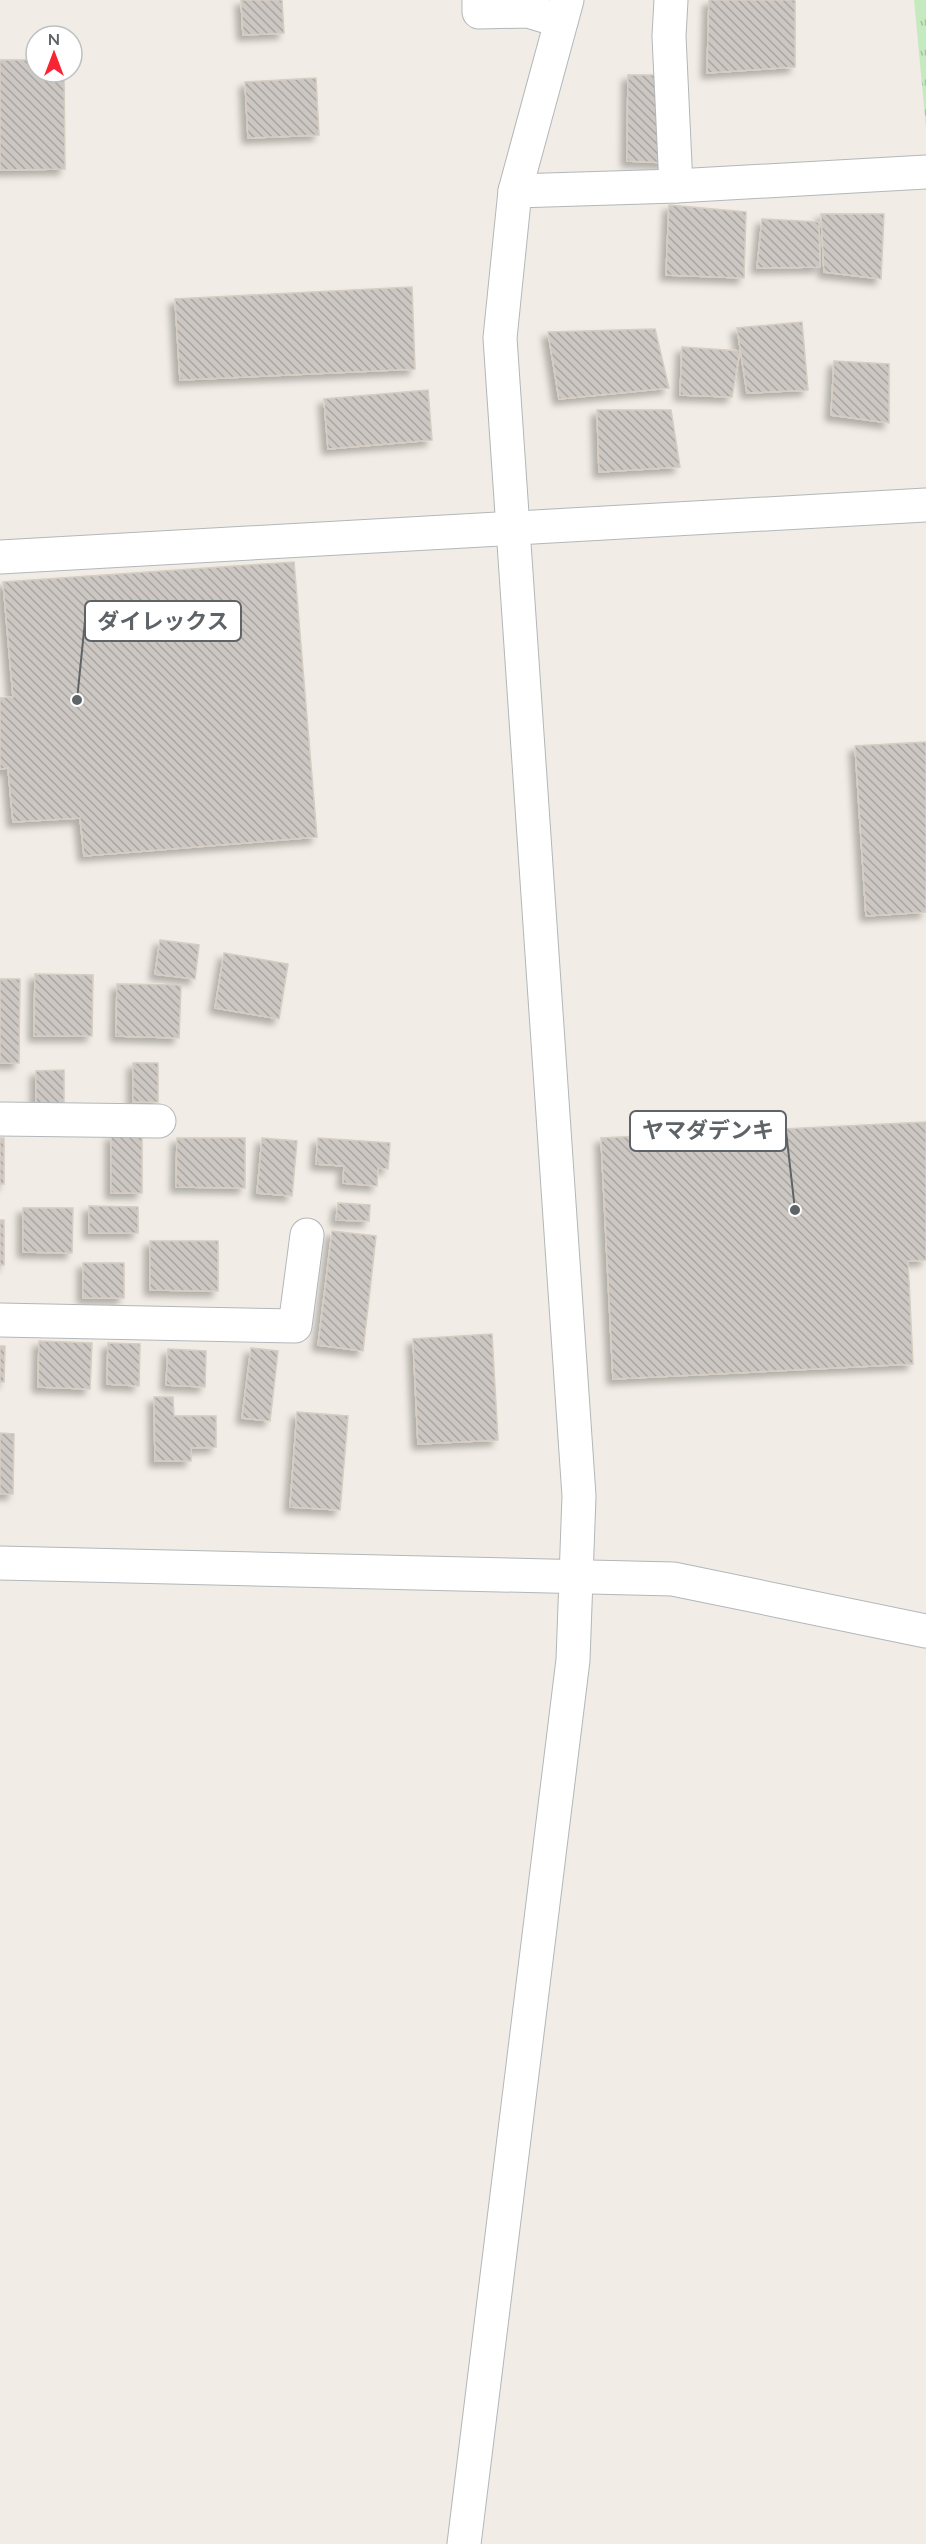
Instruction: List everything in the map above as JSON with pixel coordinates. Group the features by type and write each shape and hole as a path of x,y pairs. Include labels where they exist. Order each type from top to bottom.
{"street":[{"path":"464,2544 573,1660 579,1496 500,338 515,191 564,10 480,12 479,0"},
{"path":"671,0 669,36 676,186"},
{"path":"515,191 676,186 926,172"},
{"path":"0,557 926,505"},
{"path":"0,1119 159,1121"},
{"path":"0,1320 295,1326 307,1235"},
{"path":"0,1563 673,1579 926,1631"}],"green space":[{"path":"914,0 926,0 926,127"}],"building":[{"path":"241,0 282,0 284,33 243,35"},
{"path":"709,0 795,0 795,67 707,73"},
{"path":"0,60 24,60 24,84 64,84 65,169 0,170"},
{"path":"628,75 667,75 669,163 627,161"},
{"path":"316,78 319,135 248,138 245,82"},
{"path":"669,205 746,212 744,278 666,275"},
{"path":"821,214 884,214 881,279 824,272"},
{"path":"762,219 819,222 820,267 757,268"},
{"path":"412,287 415,369 180,380 175,299"},
{"path":"802,322 808,390 747,393 737,328"},
{"path":"655,329 669,388 559,399 548,332"},
{"path":"682,347 740,351 732,397 680,395"},
{"path":"834,361 889,364 889,423 831,415"},
{"path":"428,390 432,440 328,449 324,399"},
{"path":"597,410 671,410 680,467 599,472"},
{"path":"294,562 317,837 84,856 80,818 13,822 8,768 0,769 0,698 13,697 3,582"},
{"path":"926,742 926,912 866,916 855,746"},
{"path":"160,940 199,945 195,979 155,974"},
{"path":"224,953 288,964 279,1019 215,1008"},
{"path":"35,974 93,975 92,1036 34,1036"},
{"path":"0,979 20,979 19,1063 0,1063"},
{"path":"117,984 181,985 179,1038 116,1036"},
{"path":"133,1063 158,1063 158,1102 133,1102"},
{"path":"64,1070 64,1103 36,1103 36,1071"},
{"path":"926,1122 926,1260 908,1261 913,1364 613,1379 601,1138"},
{"path":"111,1135 142,1136 142,1193 111,1193"},
{"path":"0,1138 4,1138 4,1184 0,1184"},
{"path":"177,1138 245,1138 245,1188 176,1187"},
{"path":"262,1138 297,1141 292,1196 257,1193"},
{"path":"318,1138 390,1143 388,1169 378,1168 377,1186 343,1183 344,1166 316,1164"},
{"path":"338,1203 370,1205 369,1221 336,1220"},
{"path":"89,1206 138,1207 138,1233 89,1233"},
{"path":"23,1208 73,1208 72,1253 23,1252"},
{"path":"0,1220 4,1220 4,1265 0,1265"},
{"path":"332,1231 376,1236 363,1351 318,1345"},
{"path":"150,1241 218,1241 218,1291 150,1290"},
{"path":"83,1263 124,1263 124,1298 83,1298"},
{"path":"492,1334 498,1440 418,1444 413,1339"},
{"path":"39,1341 92,1343 90,1389 38,1387"},
{"path":"108,1343 140,1344 139,1386 107,1384"},
{"path":"0,1346 5,1346 4,1382 0,1382"},
{"path":"251,1348 278,1351 270,1421 242,1418"},
{"path":"168,1349 206,1351 205,1387 166,1385"},
{"path":"154,1397 173,1397 174,1416 216,1416 216,1447 191,1448 191,1461 155,1461"},
{"path":"297,1412 348,1416 340,1510 290,1507"},
{"path":"0,1433 14,1434 13,1494 0,1494"}],"place":[{"name":"ダイレックス","path":"77,700"},
{"name":"ヤマダデンキ","path":"795,1210"}]}
